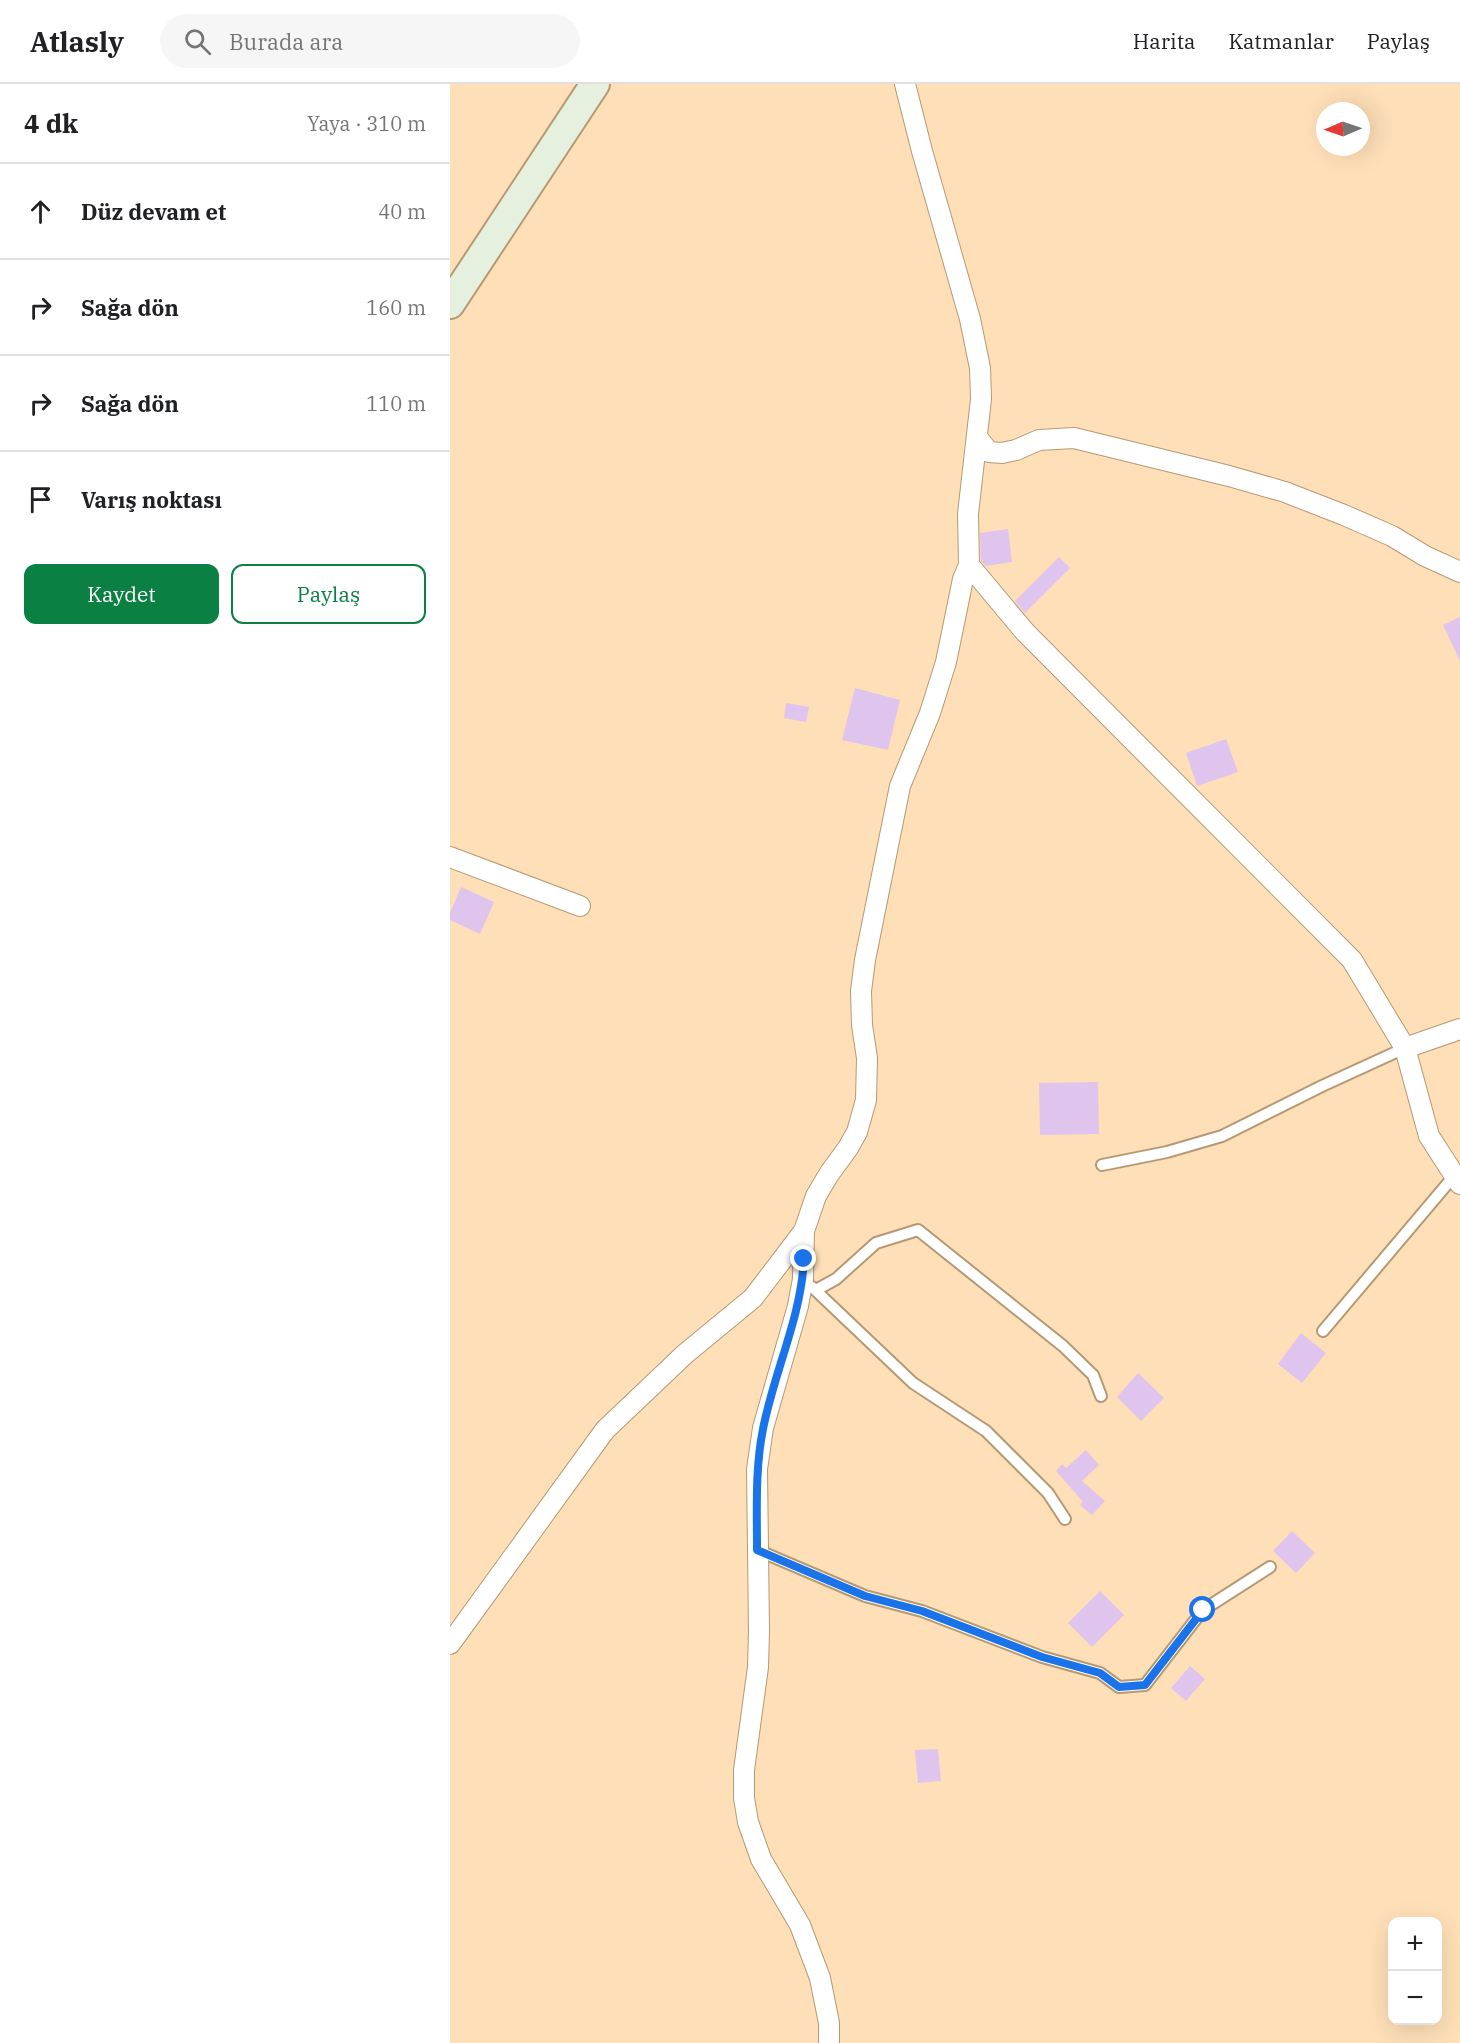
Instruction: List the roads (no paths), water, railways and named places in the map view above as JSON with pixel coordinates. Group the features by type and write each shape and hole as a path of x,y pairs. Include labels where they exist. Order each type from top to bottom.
{"street":[{"path":"450,304 595,84"},
{"path":"450,1644 605,1430 686,1354 753,1298 804,1231 816,1196 857,1132 866,1100 867,1058 862,1025 861,991 865,960 900,786 933,703 946,662 963,579 969,565 968,514 981,399 978,358 970,319 905,84"},
{"path":"976,437 989,452 1002,453 1016,450 1039,440 1074,438 1229,476 1285,492 1344,515 1392,536 1425,556 1460,572"},
{"path":"969,565 1025,632 1352,960 1405,1048 1429,1136 1457,1180"},
{"path":"450,857 580,906"},
{"path":"1405,1048 1460,1029"},
{"path":"804,1231 809,1284 798,1306 763,1428 757,1469 758,1667 744,1770 744,1798 748,1822 761,1859 800,1925 820,1978 829,2023 829,2043"}],"lane":[{"path":"1102,1165 1167,1152 1222,1136 1405,1048"},
{"path":"1323,1331 1457,1180"},
{"path":"809,1284 836,1279 876,1243 918,1230 1063,1346 1093,1375 1101,1396"},
{"path":"809,1284 913,1383 987,1431 1048,1493 1065,1519"},
{"path":"757,1550 865,1596 922,1611 1042,1657 1100,1673 1119,1687 1145,1685 1203,1610 1270,1567"}]}
